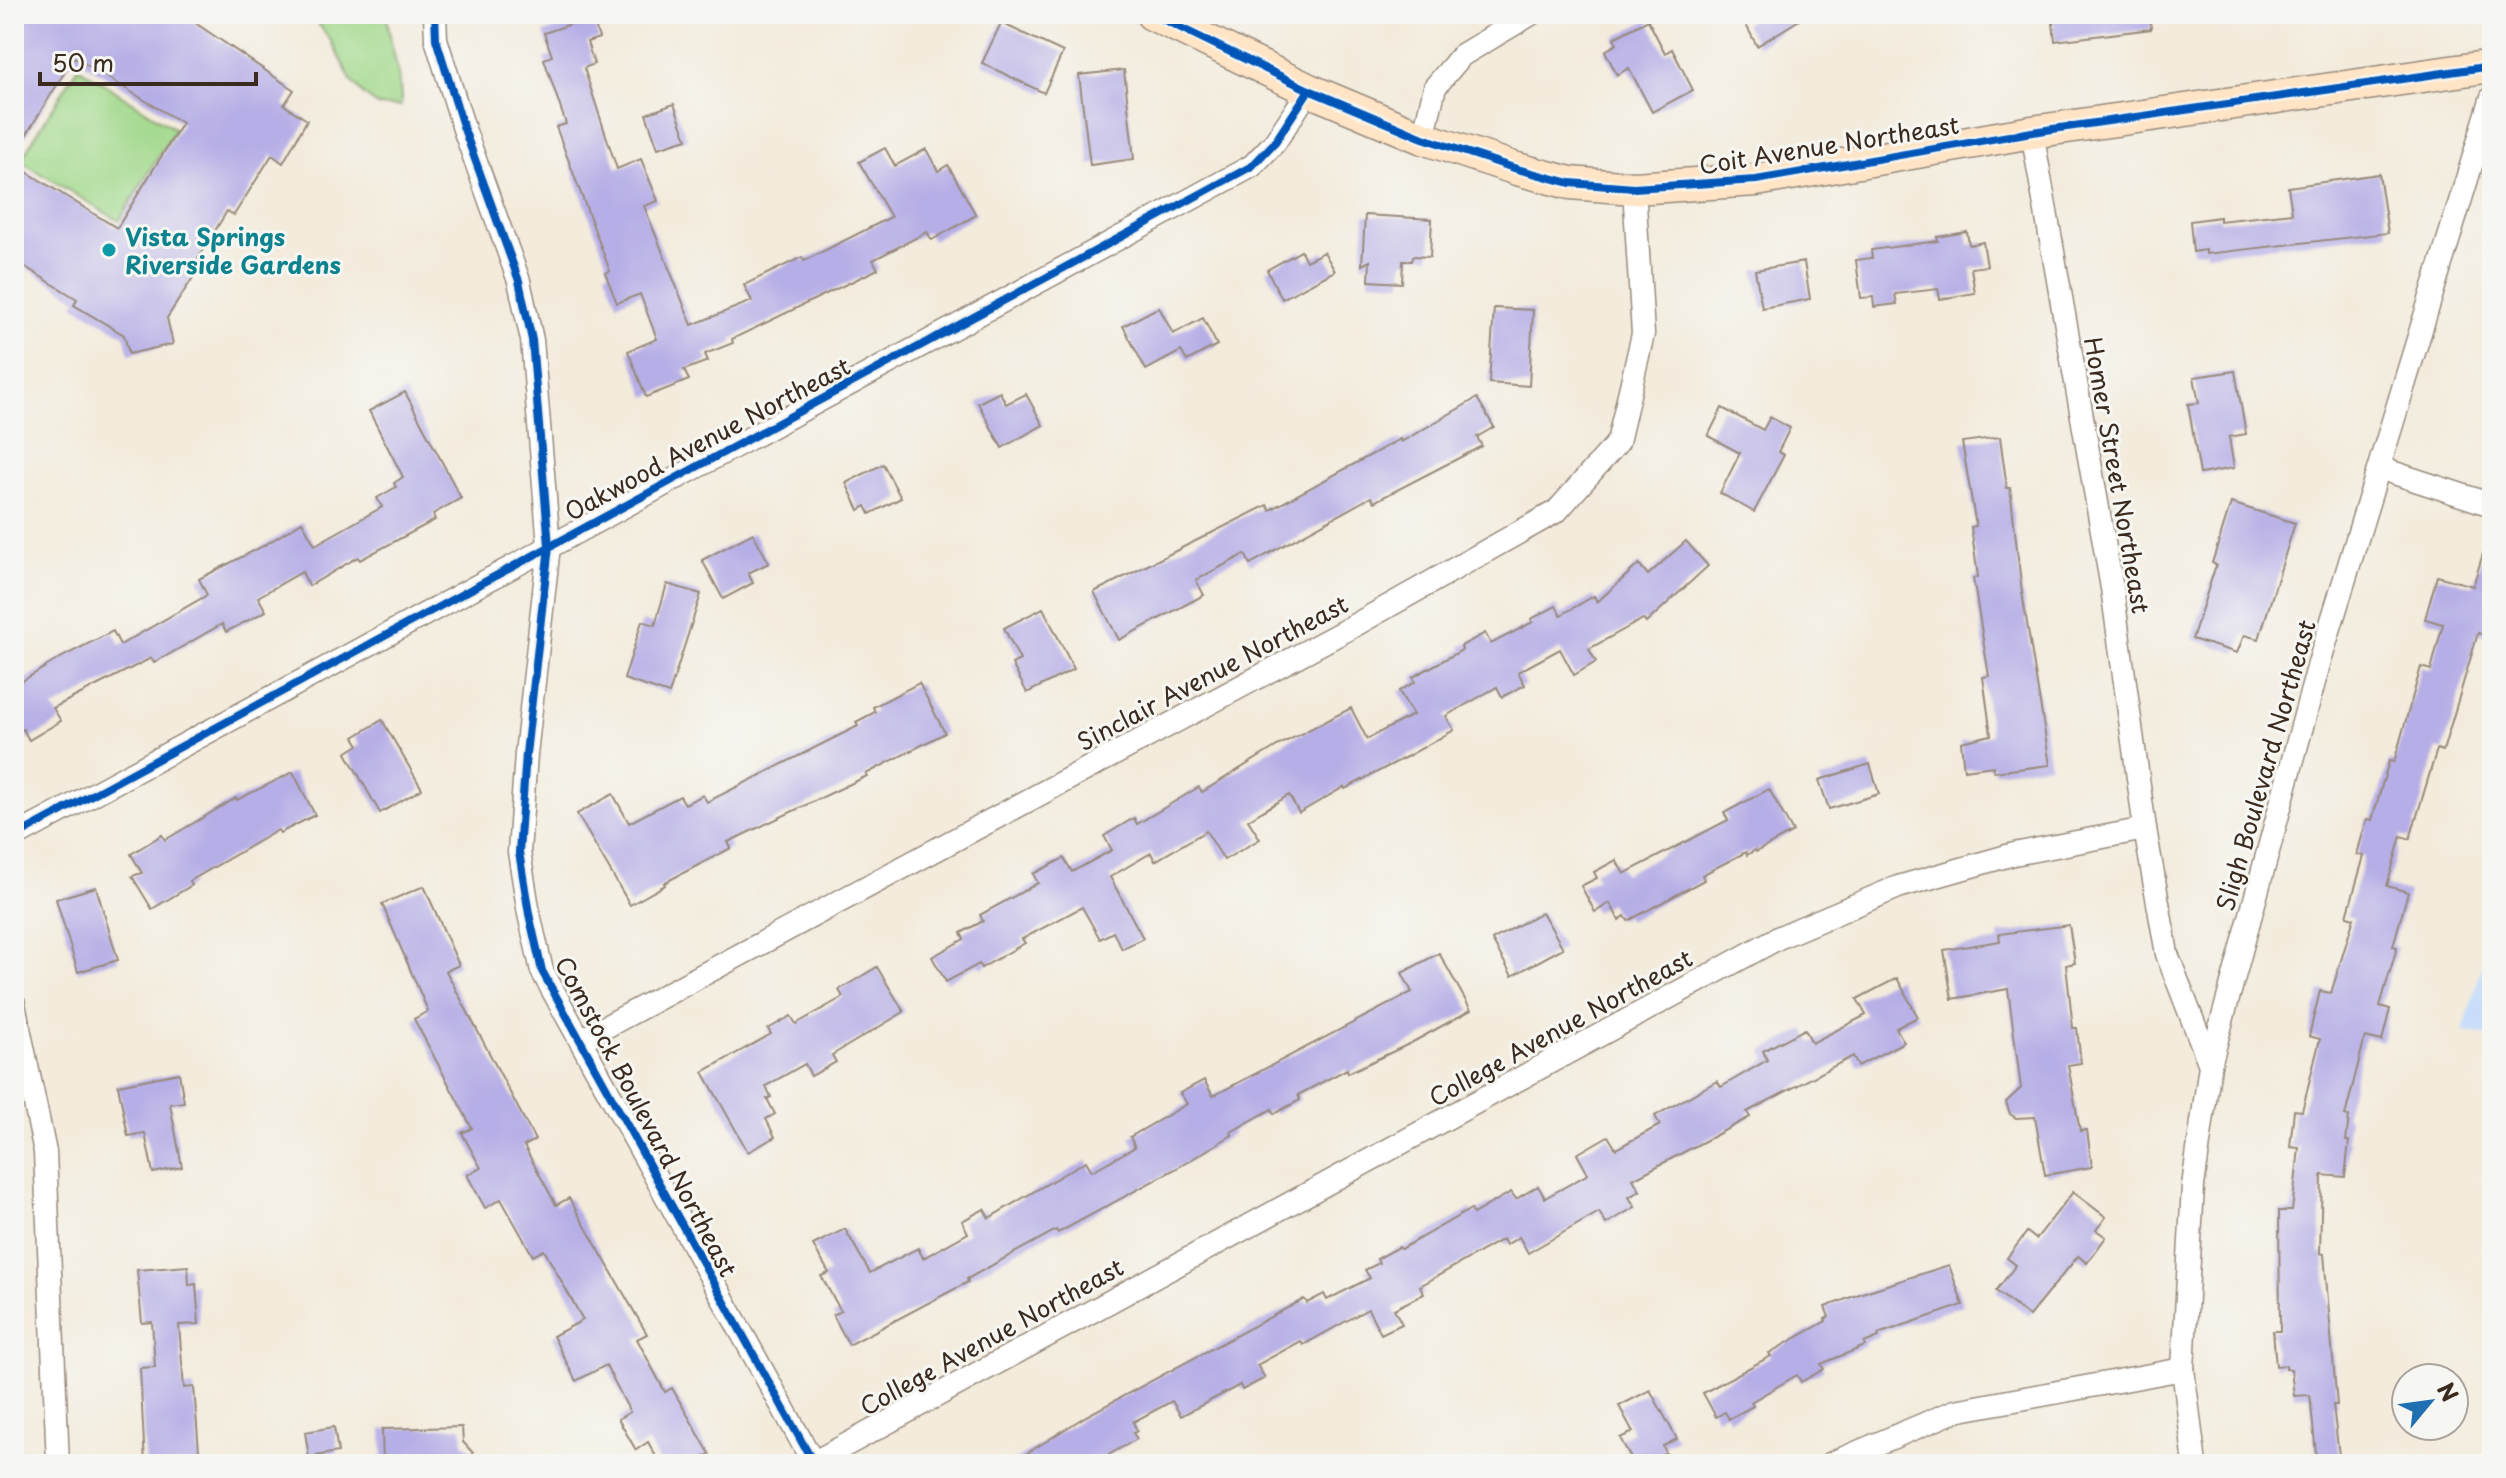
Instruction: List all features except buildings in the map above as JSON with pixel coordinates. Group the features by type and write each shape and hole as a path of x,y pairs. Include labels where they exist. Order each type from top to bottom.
{"street":[{"name":"Comstock Boulevard Northeast","path":"435,14 436,39 464,129 519,281 532,340 549,546 526,754 519,852 542,971 813,1463"},
{"name":"Coit Avenue Northeast","path":"1152,14 1309,90 1423,138 1570,183 1634,188 1756,180 2032,132 2492,66"},
{"path":"1423,138 1435,87 1462,55 1531,14"},
{"name":"Oakwood Avenue Northeast","path":"14,837 1252,166 1275,142 1309,90"},
{"name":"Sligh Boulevard Northeast","path":"2195,1464 2183,1369 2193,1186 2210,1065 2320,660 2492,97"},
{"name":"Homer Street Northeast","path":"2032,132 2112,588 2145,829"},
{"name":"Sinclair Avenue Northeast","path":"581,1040 1334,637 1557,511 1618,442 1643,334 1634,188"},
{"path":"2379,468 2492,505"},
{"path":"2145,829 2167,954 2210,1065"},
{"name":"College Avenue Northeast","path":"813,1463 1780,937 1898,887 2014,854 2145,829"},
{"path":"14,1004 45,1152 58,1464"},
{"path":"1830,1464 1955,1411 2183,1369"}],"shaded area":[{"path":"2492,931 2492,1035 2463,1032"}],"green space":[{"path":"311,14 387,14 400,83 401,106 379,106 365,96 352,82 331,41"},
{"path":"78,67 175,129 119,221 20,161"}],"cycle path":[{"path":"435,14 436,39 464,129 519,281 532,340 549,546 526,754 519,852 542,971 814,1464"},
{"path":"1152,14 1309,90 1423,138 1570,183 1634,188 1756,180 2032,132 2492,66"},
{"path":"14,837 1252,166 1275,142 1309,90"}],"place":[{"name":"Vista Springs Riverside Gardens","path":"109,250"}]}
